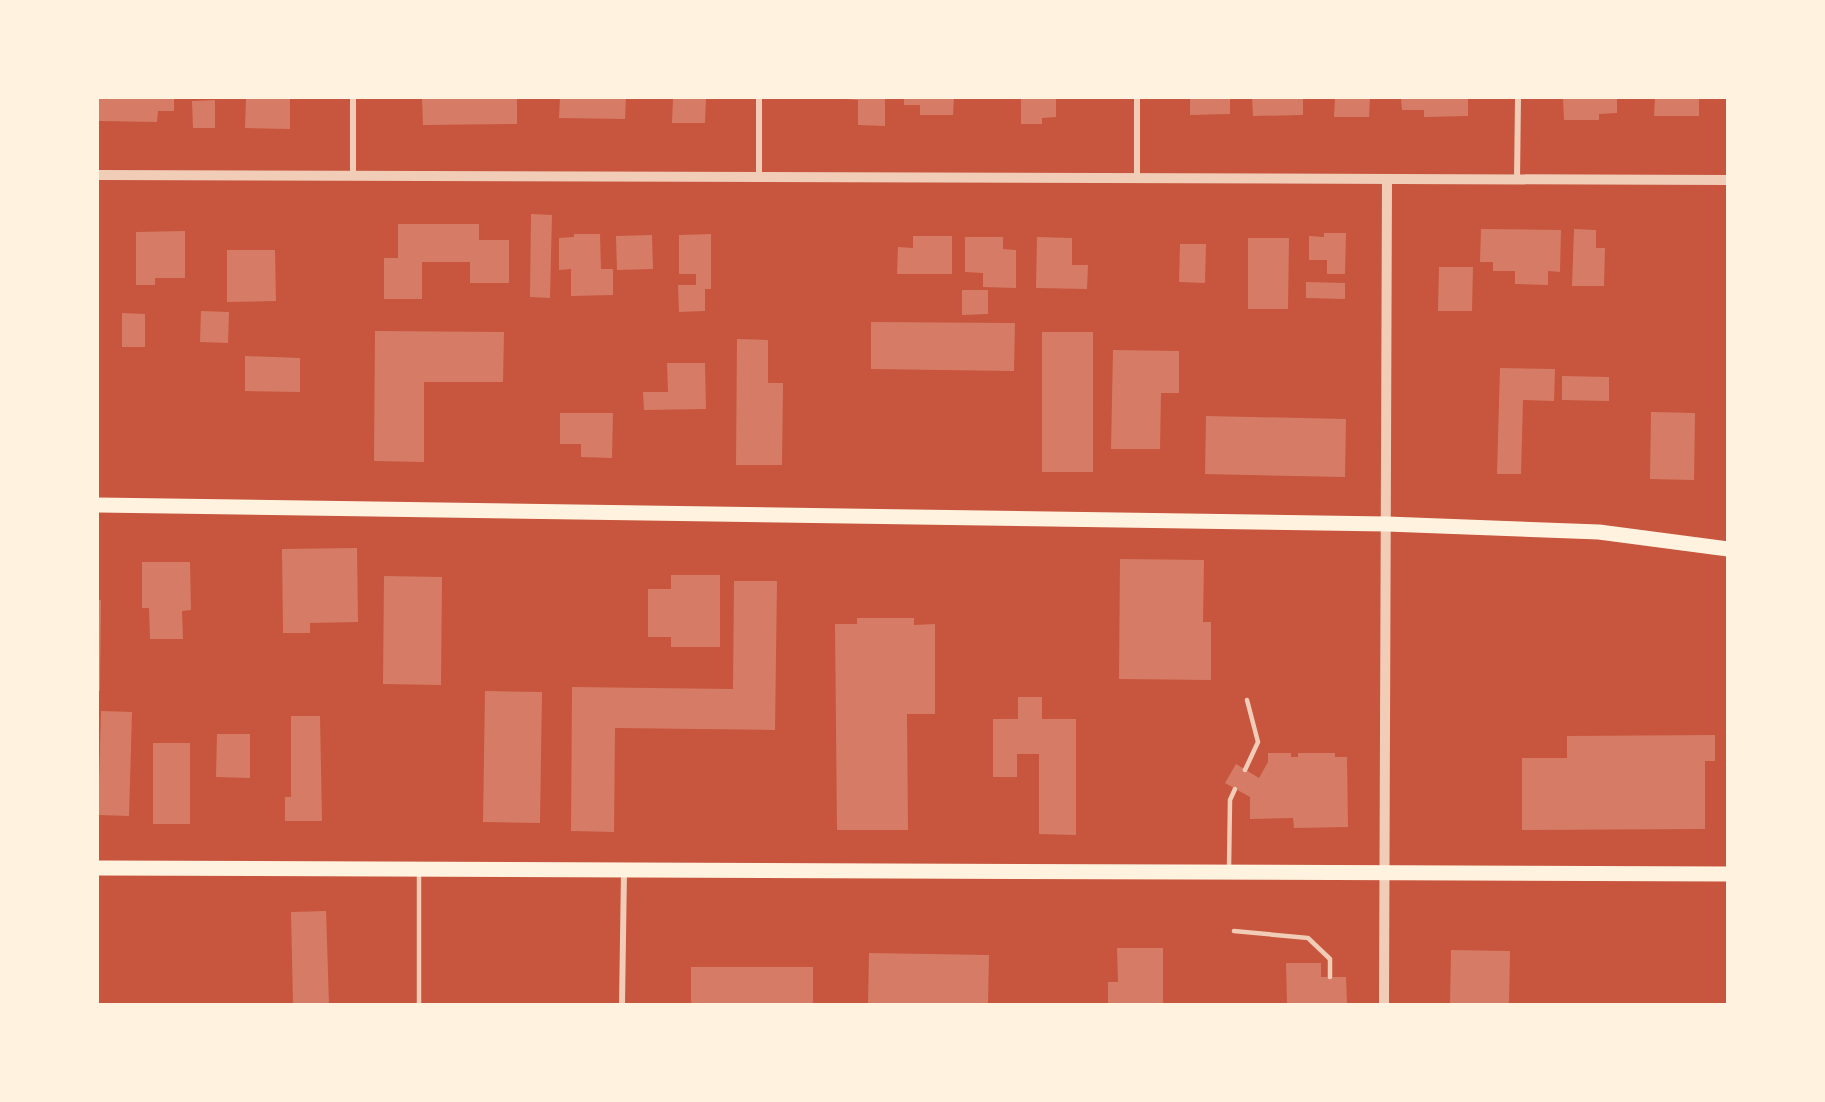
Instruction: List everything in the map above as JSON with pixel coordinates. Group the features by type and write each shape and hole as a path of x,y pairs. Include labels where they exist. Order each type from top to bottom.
{"main road":[{"path":"98,505 1388,525 1599,532 1728,549"},
{"path":"98,867 1728,874"}],"street":[{"path":"353,98 353,178"},
{"path":"759,98 759,178"},
{"path":"1137,98 1137,178"},
{"path":"1517,180 1518,98"},
{"path":"98,175 353,178 1728,180"},
{"path":"1384,1005 1388,181"},
{"path":"622,1005 624,870"}],"lane":[{"path":"1245,770 1258,742 1247,700"},
{"path":"1229,873 1230,800 1235,789"},
{"path":"419,1005 420,869"},
{"path":"1233,932 1308,938 1330,959 1330,977"}],"building":[{"path":"98,98 174,98 174,111 158,111 157,122 98,121"},
{"path":"246,98 290,98 290,129 245,128"},
{"path":"422,98 517,98 517,124 423,125"},
{"path":"560,98 626,98 625,119 559,118"},
{"path":"673,98 706,98 705,123 672,123"},
{"path":"833,98 885,98 885,126 858,125 858,100"},
{"path":"904,98 954,98 953,115 920,115 920,105 904,105"},
{"path":"1021,98 1056,98 1056,117 1042,118 1042,124 1021,124"},
{"path":"1190,98 1230,98 1230,114 1190,115"},
{"path":"1252,98 1303,98 1303,115 1253,116"},
{"path":"1335,98 1370,98 1369,117 1334,117"},
{"path":"1401,98 1468,98 1468,116 1424,117 1424,110 1402,110"},
{"path":"1563,98 1617,98 1617,113 1599,114 1599,120 1564,120"},
{"path":"1655,98 1699,98 1699,116 1654,116"},
{"path":"215,100 215,128 193,128 192,101"},
{"path":"531,214 552,215 550,298 530,297"},
{"path":"398,224 479,224 479,240 509,240 509,283 470,283 470,262 422,262 422,299 384,299 384,258 398,258"},
{"path":"1481,229 1561,230 1560,272 1548,271 1548,285 1515,284 1515,271 1493,271 1493,262 1480,262"},
{"path":"1574,229 1596,230 1596,248 1605,248 1604,286 1572,286"},
{"path":"185,231 185,278 155,278 155,285 136,285 136,232"},
{"path":"1324,233 1346,233 1345,274 1327,274 1327,260 1309,260 1309,236 1324,237"},
{"path":"574,234 600,234 601,269 613,269 613,295 571,296 571,269 559,270 559,238 574,237"},
{"path":"711,234 711,289 705,289 705,311 679,312 678,285 696,285 696,274 679,274 679,235"},
{"path":"652,235 653,269 617,270 616,236"},
{"path":"913,236 952,236 952,274 897,274 898,247 913,248"},
{"path":"965,237 1003,237 1003,249 1016,250 1016,288 983,287 983,273 965,272"},
{"path":"1037,237 1072,238 1072,265 1088,265 1087,289 1036,288"},
{"path":"1248,238 1289,238 1288,309 1248,309"},
{"path":"1180,244 1206,244 1205,283 1179,282"},
{"path":"227,250 275,250 276,301 227,302"},
{"path":"1439,267 1473,267 1472,311 1438,311"},
{"path":"1306,282 1345,283 1345,299 1306,298"},
{"path":"962,290 988,290 988,314 962,315"},
{"path":"201,311 229,312 228,343 200,342"},
{"path":"122,313 145,314 145,347 122,347"},
{"path":"871,322 1015,323 1014,371 871,369"},
{"path":"375,331 504,332 503,382 424,382 424,462 374,461"},
{"path":"1042,332 1093,332 1093,472 1042,472"},
{"path":"737,339 768,340 768,383 783,383 782,465 736,465"},
{"path":"1113,350 1179,351 1179,393 1161,393 1160,449 1111,449"},
{"path":"245,356 300,358 300,392 245,391"},
{"path":"667,363 705,363 706,409 644,410 643,392 668,392"},
{"path":"1500,368 1555,369 1554,401 1523,400 1521,474 1497,474"},
{"path":"1562,376 1609,377 1609,401 1562,400"},
{"path":"1651,412 1695,413 1694,480 1650,479"},
{"path":"560,413 613,413 612,458 581,457 581,444 560,444"},
{"path":"1206,416 1346,419 1345,477 1205,474"},
{"path":"357,548 358,622 310,623 310,633 283,633 282,549"},
{"path":"1120,559 1204,560 1203,622 1211,622 1211,680 1119,679"},
{"path":"142,562 190,562 191,610 182,611 183,639 150,639 149,608 142,608"},
{"path":"671,575 720,575 720,647 671,647 671,637 648,637 648,589 671,589"},
{"path":"384,576 442,577 441,685 383,684"},
{"path":"734,581 777,581 775,730 615,728 614,832 571,831 572,687 733,689"},
{"path":"98,600 101,600 100,691 98,691"},
{"path":"857,618 914,618 914,625 935,624 935,714 907,714 908,830 837,830 835,624 857,624"},
{"path":"485,691 542,692 540,823 483,822"},
{"path":"1018,697 1042,697 1042,719 1076,719 1076,835 1039,834 1039,754 1017,754 1017,777 993,777 993,719 1018,719"},
{"path":"101,711 132,712 129,816 98,815"},
{"path":"291,716 320,716 322,821 285,821 285,797 291,797"},
{"path":"217,734 250,734 250,778 216,777"},
{"path":"1715,735 1715,761 1705,761 1705,829 1522,830 1522,758 1567,758 1567,736"},
{"path":"153,743 190,743 190,824 153,824"},
{"path":"1268,753 1291,753 1291,757 1298,757 1298,753 1335,753 1335,757 1347,757 1348,827 1294,828 1293,818 1250,819 1250,797 1225,783 1236,764 1259,778 1268,762"},
{"path":"326,911 329,1004 293,1004 291,912"},
{"path":"1117,948 1163,948 1163,1004 1108,1004 1108,982 1118,982"},
{"path":"1451,950 1510,951 1509,1004 1450,1004"},
{"path":"869,953 989,955 988,1004 868,1004"},
{"path":"1286,963 1321,963 1321,977 1346,977 1347,1004 1287,1004"},
{"path":"691,967 813,967 813,1004 691,1004"}]}
